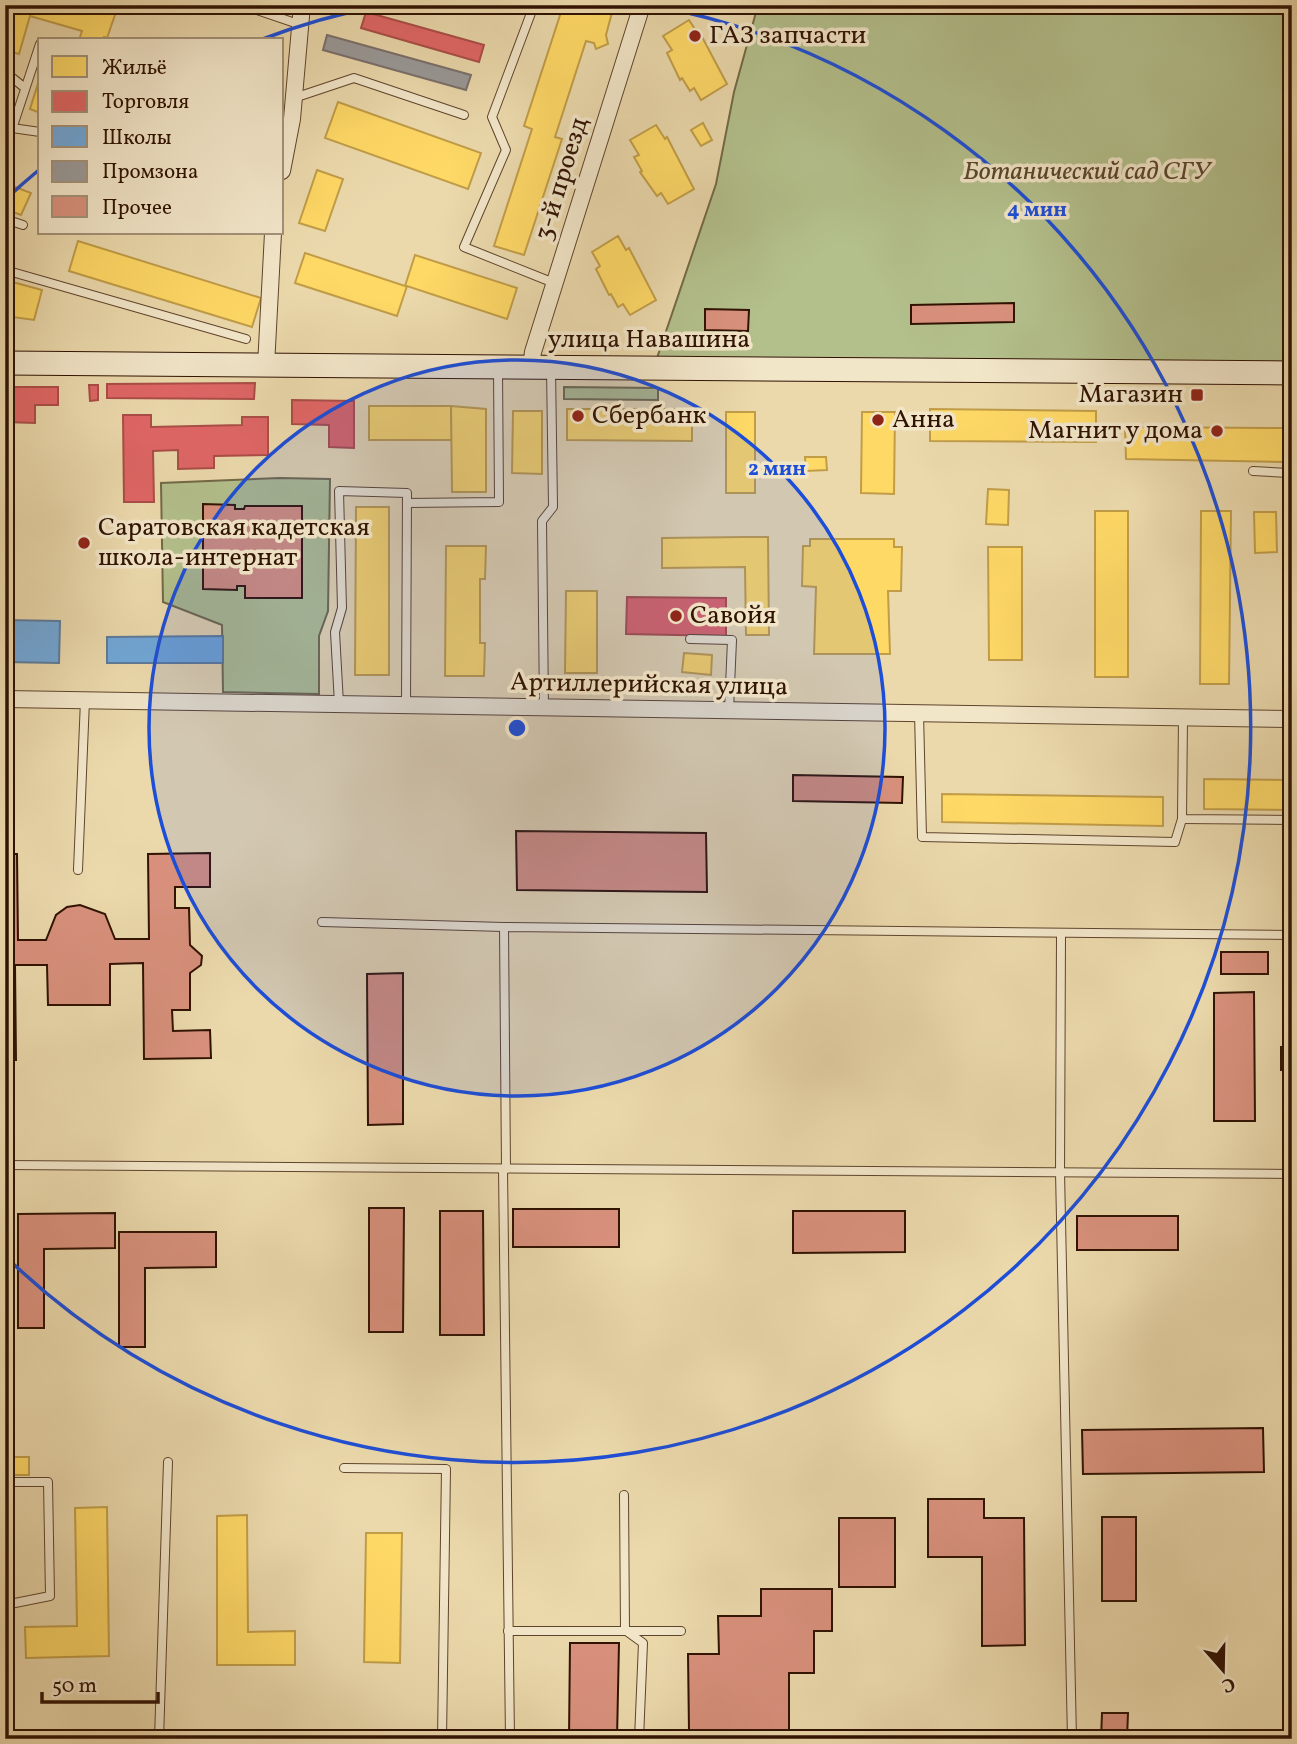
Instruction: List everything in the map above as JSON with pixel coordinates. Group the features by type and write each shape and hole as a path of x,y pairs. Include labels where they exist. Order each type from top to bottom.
{"main road":[{"name":"улица Навашина","path":"5,363 1292,373"}],"street":[{"path":"284,159 294,98 302,5"},
{"name":"3-й проезд","path":"541,367 554,283 642,5"},
{"path":"266,366 273,234"},
{"name":"Артиллерийская улица","path":"5,699 1292,719"}],"lane":[{"path":"242,5 301,25"},
{"path":"534,5 492,117 506,150 464,247 554,283"},
{"path":"38,50 9,127 38,132"},
{"path":"5,72 25,88"},
{"path":"294,98 354,78 464,115"},
{"path":"5,219 23,225"},
{"path":"5,270 246,339"},
{"path":"541,367 554,508 542,521 544,708"},
{"path":"407,503 499,502 498,368"},
{"path":"1253,471 1288,473 1292,379"},
{"path":"340,704 335,632 342,608 339,491 407,493 406,705"},
{"path":"690,639 732,640 729,710"},
{"path":"78,870 85,700"},
{"path":"919,713 922,837 1175,842 1182,819 1183,717"},
{"path":"1182,819 1292,820"},
{"path":"322,922 1061,935 1292,935"},
{"path":"504,927 510,1739"},
{"path":"1061,935 1060,1172 1072,1739"},
{"path":"5,1165 1292,1174"},
{"path":"159,1739 168,1462"},
{"path":"344,1468 446,1469 442,1739"},
{"path":"5,1482 48,1482 50,1597 5,1605"},
{"path":"624,1494 625,1630"},
{"path":"625,1630 643,1643 639,1739"},
{"path":"508,1631 681,1631"},
{"path":"5,1734 144,1739"}],"green space":[{"name":"Ботанический сад СГУ","path":"758,5 1292,5 1292,363 657,358 716,184 734,92"},
{"path":"564,387 658,388 658,400 564,399"},
{"path":"280,478 330,479 328,611 319,636 319,694 223,692 222,625 163,602 161,483"}],"building: Жильё":[{"path":"5,5 105,5 116,12 107,38 80,38 82,31 30,16 19,54 5,50"},
{"path":"553,5 614,5 606,35 608,44 596,49 594,43 586,41 555,137 562,139 524,255 494,246 532,129 524,126 562,9"},
{"path":"689,20 698,34 700,33 727,84 701,100 694,88 690,91 682,78 680,80 667,53 672,50 663,36"},
{"path":"38,83 38,112 30,109"},
{"path":"338,102 481,153 468,189 325,138"},
{"path":"703,123 712,140 701,146 691,130"},
{"path":"656,125 665,139 667,137 694,189 668,204 661,193 657,196 640,172 642,171 634,157 639,155 630,140"},
{"path":"317,170 343,179 325,231 299,223"},
{"path":"5,183 31,193 21,215 5,209"},
{"path":"618,236 626,250 629,248 656,300 630,315 623,304 618,307 611,294 609,295 596,269 600,266 592,252"},
{"path":"78,241 261,298 252,327 69,271"},
{"path":"305,253 405,286 415,255 517,288 507,319 407,286 397,316 295,283"},
{"path":"5,280 42,290 34,320 5,316"},
{"path":"369,406 451,406 452,440 369,440"},
{"path":"451,406 486,409 486,492 452,492"},
{"path":"567,409 692,409 692,441 567,440"},
{"path":"930,409 1096,411 1096,442 930,441"},
{"path":"513,411 542,411 542,474 512,473"},
{"path":"726,412 755,412 755,493 726,493"},
{"path":"862,412 895,412 894,494 861,493"},
{"path":"1125,427 1288,428 1286,462 1126,459"},
{"path":"805,457 826,457 827,470 806,471"},
{"path":"988,489 1009,490 1008,525 986,524"},
{"path":"356,507 389,507 389,675 355,675"},
{"path":"1095,511 1128,511 1128,677 1095,677"},
{"path":"1201,511 1231,511 1229,684 1200,684"},
{"path":"1254,512 1276,512 1277,552 1255,553"},
{"path":"768,537 769,635 746,635 745,567 662,568 662,538"},
{"path":"810,539 894,539 894,547 902,547 901,591 888,591 890,654 814,654 816,587 802,586 803,546 810,546"},
{"path":"446,546 486,546 485,579 480,579 480,643 485,643 484,676 445,676"},
{"path":"988,547 1022,547 1022,660 989,660"},
{"path":"566,591 597,591 597,673 565,673"},
{"path":"684,653 712,655 711,675 682,672"},
{"path":"1204,779 1292,780 1292,810 1204,809"},
{"path":"942,794 1163,797 1163,826 942,822"},
{"path":"5,1457 29,1457 29,1475 5,1475"},
{"path":"107,1507 109,1656 26,1658 25,1627 77,1626 75,1508"},
{"path":"247,1515 248,1632 295,1631 295,1665 217,1665 217,1516"},
{"path":"366,1533 402,1533 400,1663 364,1662"}],"building: Торговля":[{"path":"366,12 484,45 479,62 361,28"},
{"path":"255,383 254,399 107,398 107,384"},
{"path":"89,385 98,385 98,400 90,401"},
{"path":"5,387 58,387 58,405 35,405 35,423 5,422"},
{"path":"292,400 354,401 354,448 329,447 329,425 292,424"},
{"path":"123,415 151,415 151,427 242,425 242,417 268,417 268,455 214,456 214,468 178,469 178,450 153,451 154,502 124,502"},
{"name":"Савойя","path":"627,597 726,598 726,636 626,634"}],"building: Школы":[{"path":"5,620 60,621 59,663 5,662"},
{"path":"223,636 223,663 107,663 107,637"}],"building: Промзона":[{"path":"327,35 471,75 466,90 323,50"}],"building: Прочее":[{"path":"1014,303 1014,322 911,324 911,305"},
{"path":"705,309 749,310 748,331 705,330"},
{"path":"203,504 235,505 235,509 244,509 245,506 302,506 302,598 245,598 245,586 237,586 237,590 203,589"},
{"path":"793,775 903,777 902,803 793,801"},
{"path":"516,831 706,833 707,892 517,890"},
{"path":"210,853 210,887 175,887 175,908 189,908 190,945 202,956 201,965 190,973 190,1010 172,1010 173,1031 210,1030 211,1058 144,1059 143,963 110,964 110,1005 48,1005 47,965 15,965 16,1060 5,1060 5,854 17,854 18,940 46,940 56,915 67,907 80,905 105,914 115,939 149,939 148,854"},
{"path":"1221,952 1268,952 1268,974 1221,974"},
{"path":"403,973 403,1124 368,1125 367,974"},
{"path":"1254,992 1255,1121 1214,1121 1214,993"},
{"path":"1281,1047 1292,1047 1292,1070 1281,1070"},
{"path":"369,1208 404,1208 403,1332 369,1332"},
{"path":"513,1209 619,1209 619,1247 513,1247"},
{"path":"440,1211 483,1211 484,1335 440,1335"},
{"path":"793,1211 905,1211 905,1252 793,1253"},
{"path":"115,1213 115,1248 44,1249 44,1328 18,1328 18,1214"},
{"path":"1077,1216 1178,1216 1178,1250 1077,1250"},
{"path":"119,1232 216,1232 216,1267 145,1268 145,1347 119,1347"},
{"path":"1263,1428 1264,1472 1083,1474 1082,1430"},
{"path":"928,1499 984,1499 984,1518 1024,1518 1025,1645 982,1646 982,1557 928,1557"},
{"path":"1102,1517 1136,1517 1136,1601 1102,1601"},
{"path":"839,1518 895,1518 895,1587 839,1587"},
{"path":"761,1589 832,1589 832,1631 814,1631 814,1673 789,1673 789,1730 689,1730 688,1654 719,1654 718,1616 761,1616"},
{"path":"570,1643 619,1643 617,1739 569,1739"},
{"path":"1102,1713 1128,1713 1127,1739 1101,1739"}],"place":[{"name":"ГАЗ запчасти","path":"695,36"},
{"name":"Магазин","path":"1197,395"},
{"name":"Сбербанк","path":"578,416"},
{"name":"Анна","path":"878,420"},
{"name":"Магнит у дома","path":"1217,431"},
{"name":"Саратовская кадетская школа-интернат","path":"84,543"},
{"name":"Савойя","path":"676,616"}]}
